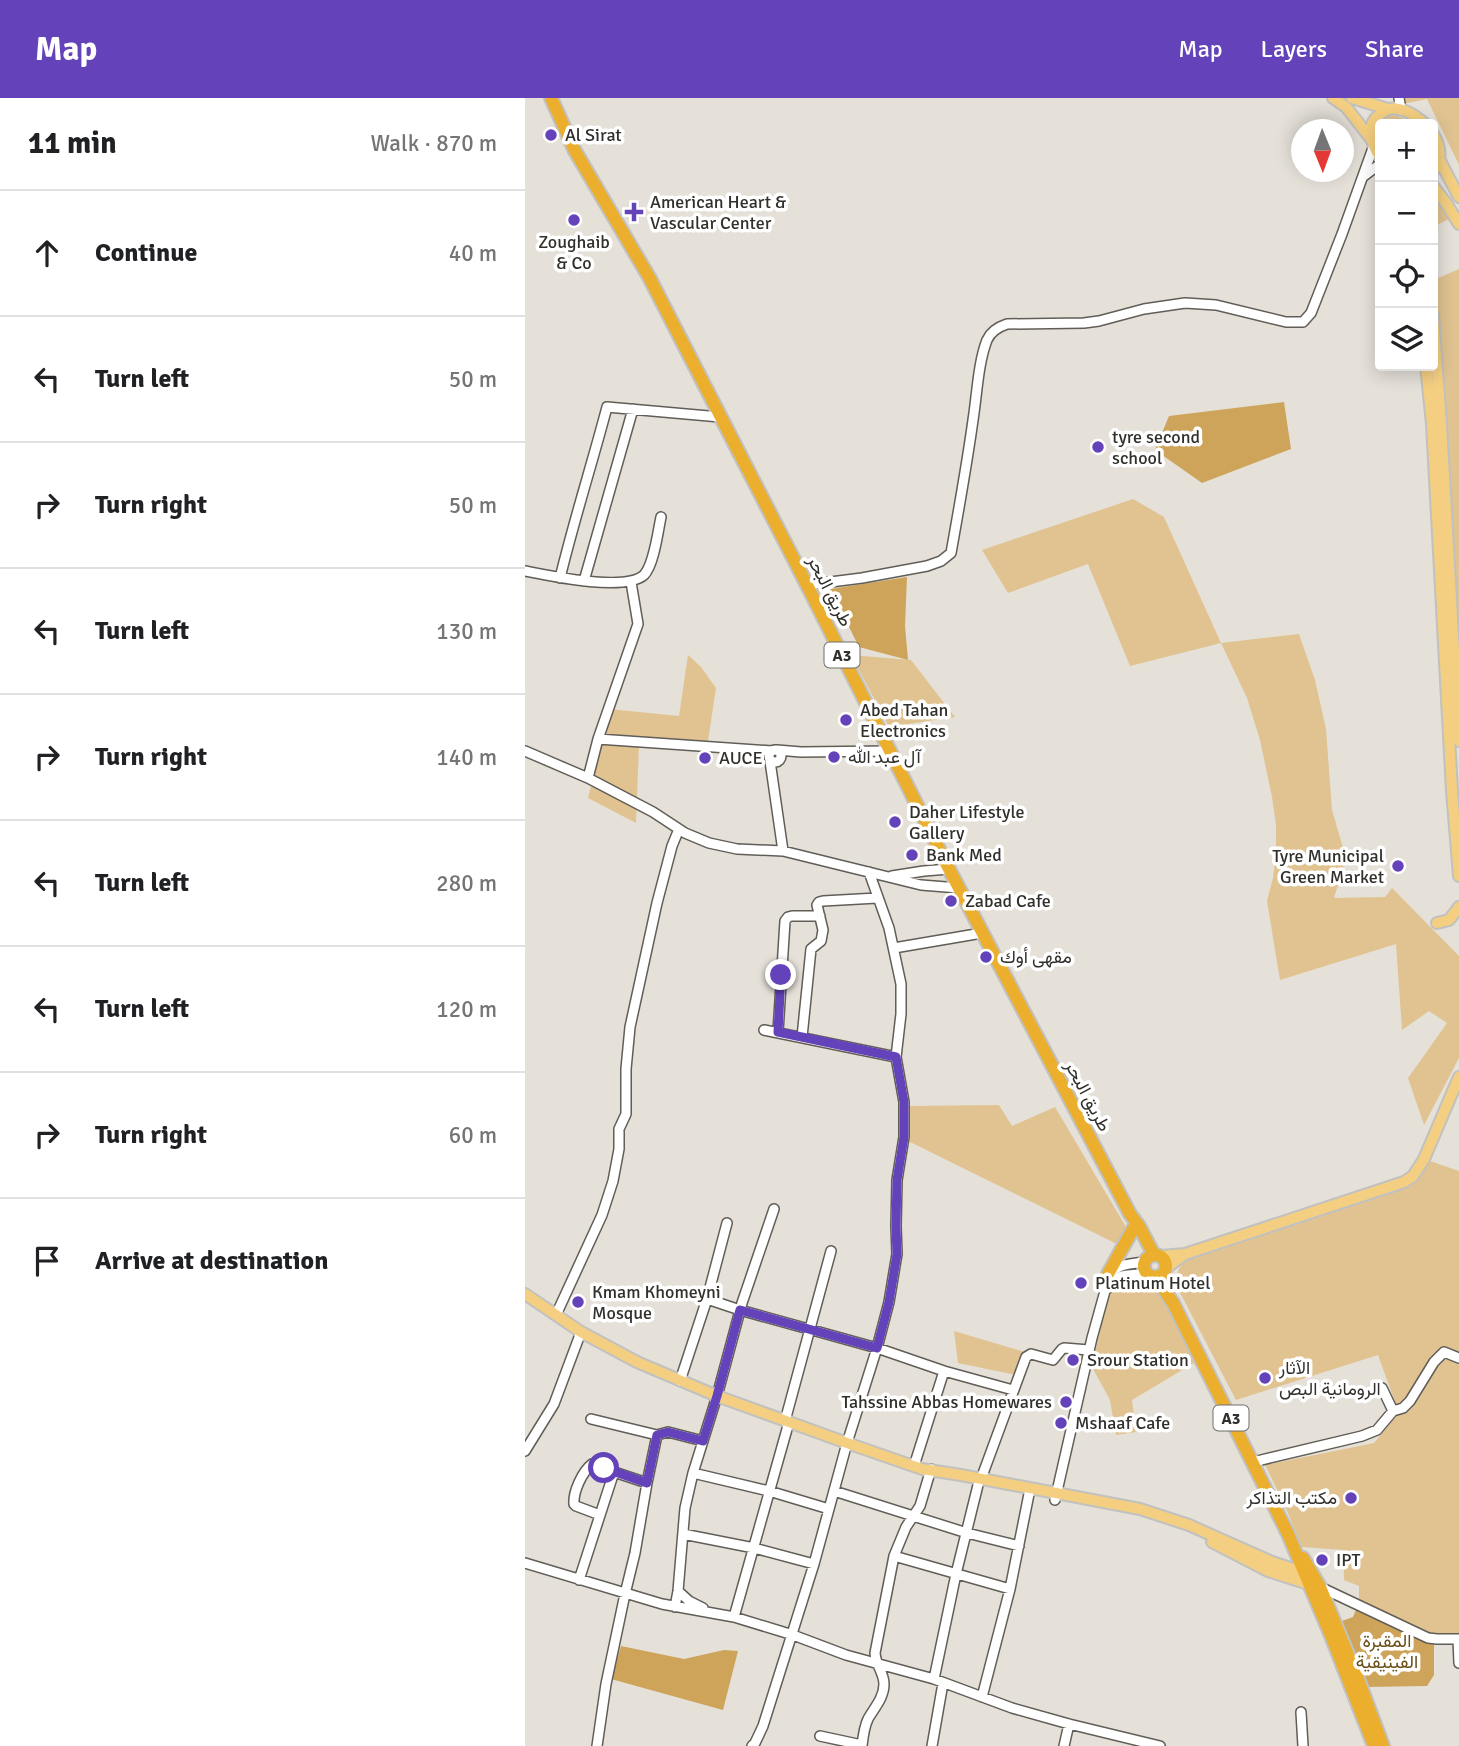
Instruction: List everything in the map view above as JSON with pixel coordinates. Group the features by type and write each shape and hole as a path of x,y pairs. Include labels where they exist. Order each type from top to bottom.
{"highway":[{"name":"طريق البحر","path":"551,98 575,151 649,277 982,933 1130,1214 1139,1226 1173,1303 1354,1668 1383,1746"},
{"name":"طريق البحر","path":"1130,1214 1133,1229 1155,1265"},
{"path":"1108,1274 1133,1229"},
{"name":"طريق البحر","path":"1312,1580 1374,1746"}],"main road":[{"path":"1333,98 1346,107 1375,147"},
{"path":"1352,98 1388,109 1401,110 1419,119"},
{"path":"1373,143 1371,128 1374,119 1388,109"},
{"path":"1438,146 1438,166"},
{"path":"1439,159 1459,197"},
{"path":"1438,193 1459,224"},
{"path":"1427,371 1459,876"},
{"path":"1437,371 1459,741"},
{"path":"1437,923 1449,920 1459,907"},
{"path":"1155,1265 1404,1182 1413,1176 1424,1159 1459,1077"},
{"path":"527,1299 637,1362 717,1396 924,1469 1029,1494 1055,1496"},
{"path":"980,1482 1189,1525 1312,1580"}],"street":[{"path":"1399,98 1401,110"},
{"path":"807,585 927,566 941,561 951,553 981,364 986,343 993,331 999,327 1007,324 1084,323 1185,303 1216,305 1286,322 1303,322 1311,313 1363,177 1373,143"},
{"path":"1363,177 1375,167"},
{"path":"560,578 607,407 720,417"},
{"path":"584,581 633,409"},
{"path":"525,571 584,581 631,582 645,574 651,562 661,517"},
{"path":"588,778 598,739 638,624 631,582"},
{"path":"598,739 750,749 774,757 801,752 890,751"},
{"path":"525,751 588,778 678,829 719,846 783,851 921,885 959,888"},
{"path":"774,757 777,772 774,780 783,851"},
{"path":"556,1315 602,1215 613,1181 619,1149 619,1129 626,1113 630,1027 660,890 678,829"},
{"path":"887,877 949,869"},
{"path":"752,1746 763,1726 814,1564 847,1443 877,1348 889,1302 897,1254 897,1180 904,1137 904,1102 896,1057 901,984 894,948 869,872"},
{"path":"802,1037 811,949 821,941 823,930 817,905 819,902 877,898"},
{"path":"778,1032 785,921 792,916 820,916"},
{"path":"894,948 982,933"},
{"path":"764,1030 896,1057"},
{"path":"675,1607 685,1508 693,1473 740,1310 775,1209"},
{"path":"681,1381 727,1223"},
{"path":"734,1617 831,1251"},
{"path":"1055,1496 1108,1274 1123,1264 1155,1265"},
{"path":"1105,1291 1118,1277 1155,1265"},
{"path":"707,1299 1013,1390"},
{"path":"525,1451 554,1404 581,1332"},
{"path":"932,1746 938,1681 956,1574 980,1482 1013,1390 1028,1355 1053,1360 1065,1348 1089,1350"},
{"path":"1253,1462 1377,1430 1393,1411 1403,1408 1434,1362 1444,1352 1459,1357"},
{"path":"820,1736 862,1745 867,1720 884,1689 876,1663 878,1636 894,1556 906,1527 921,1506 924,1469 944,1371"},
{"path":"1382,1388 1393,1411"},
{"path":"591,1419 657,1435 668,1432 703,1441"},
{"path":"597,1746 606,1684 635,1553 657,1435"},
{"path":"600,1515 574,1504 573,1499 589,1465 647,1483"},
{"path":"579,1580 614,1472"},
{"path":"693,1473 829,1509"},
{"path":"834,1491 967,1533 1019,1546"},
{"path":"982,1698 1010,1589 1029,1494"},
{"path":"683,1534 754,1548 814,1564"},
{"path":"894,1556 1010,1589"},
{"path":"525,1563 675,1607 734,1617 1127,1743 1160,1746"},
{"path":"1312,1580 1428,1638 1458,1639 1459,1662"},
{"path":"678,1591 693,1604 714,1613"},
{"path":"1301,1712 1303,1746"},
{"path":"1064,1746 1069,1724"}],"shaded area":[{"path":"1402,98 1459,98 1459,165 1427,99 1403,104"},
{"path":"1390,115 1404,119 1385,119"},
{"path":"1438,201 1442,205 1449,219 1438,224"},
{"path":"1459,269 1459,663 1448,507 1438,278"},
{"path":"1133,499 1164,517 1221,643 1130,666 1088,564 1008,593 982,550"},
{"path":"1299,634 1315,680 1326,729 1332,810 1346,858 1334,898 1385,897 1392,888 1459,956 1459,1058 1424,1125 1408,1078 1447,1023 1429,1011 1402,1030 1396,944 1280,980 1267,901 1276,853 1272,797 1260,740 1247,698 1221,643"},
{"path":"688,655 701,667 716,688 707,748 639,745 636,823 588,798 609,709 679,716"},
{"path":"851,655 911,660 955,717 889,727"},
{"path":"999,1105 1012,1126 1055,1107 1129,1232 1123,1247 910,1142 906,1106"},
{"name":"الآثار الرومانية البص","path":"1427,1160 1459,1171 1459,1633 1433,1634 1359,1602 1359,1586 1344,1580 1343,1550 1302,1547 1265,1465 1374,1443 1399,1413 1378,1355 1236,1400 1177,1287 1180,1267 1197,1255 1401,1188"},
{"path":"1132,1282 1152,1288 1163,1298 1194,1363 1132,1400 1136,1432 1116,1435 1110,1400 1092,1367 1107,1297 1118,1287"},
{"path":"954,1331 1025,1352 1016,1375 958,1363"}],"green space":[{"path":"1284,402 1291,449 1202,483 1155,450 1169,416"},
{"path":"907,577 905,626 908,660 859,647 830,589"},
{"name":"المقبرة الفينيقية","path":"1359,1602 1433,1634 1440,1634 1434,1638 1434,1675 1427,1686 1365,1687 1336,1623 1353,1617"},
{"path":"621,1646 684,1659 724,1650 738,1651 723,1710 611,1679"}],"place":[{"name":"Al Sirat","path":"551,135"},
{"name":"American Heart & Vascular Center","path":"634,212"},
{"name":"Zoughaib & Co","path":"574,220"},
{"name":"tyre second school","path":"1098,447"},
{"name":"Abed Tahan Electronics","path":"846,720"},
{"name":"آل عبد الله","path":"834,757"},
{"name":"AUCE","path":"705,758"},
{"name":"Daher Lifestyle Gallery","path":"895,822"},
{"name":"Bank Med","path":"912,855"},
{"name":"Tyre Municipal Green Market","path":"1398,866"},
{"name":"Zabad Cafe","path":"951,901"},
{"name":"مقهى أوك","path":"986,957"},
{"name":"Platinum Hotel","path":"1081,1283"},
{"name":"Kmam Khomeyni Mosque","path":"578,1302"},
{"name":"Srour Station","path":"1073,1360"},
{"name":"الآثار الرومانية البص","path":"1265,1378"},
{"name":"Tahssine Abbas Homewares","path":"1066,1402"},
{"name":"Mshaaf Cafe","path":"1061,1423"},
{"name":"مكتب التذاكر","path":"1351,1498"},
{"name":"IPT","path":"1322,1560"}],"route":[{"path":"604,1468 647,1483 657,1435 668,1432 703,1441 740,1310 877,1348 889,1302 897,1254 897,1180 904,1137 904,1102 896,1057 778,1032 781,975"}]}
